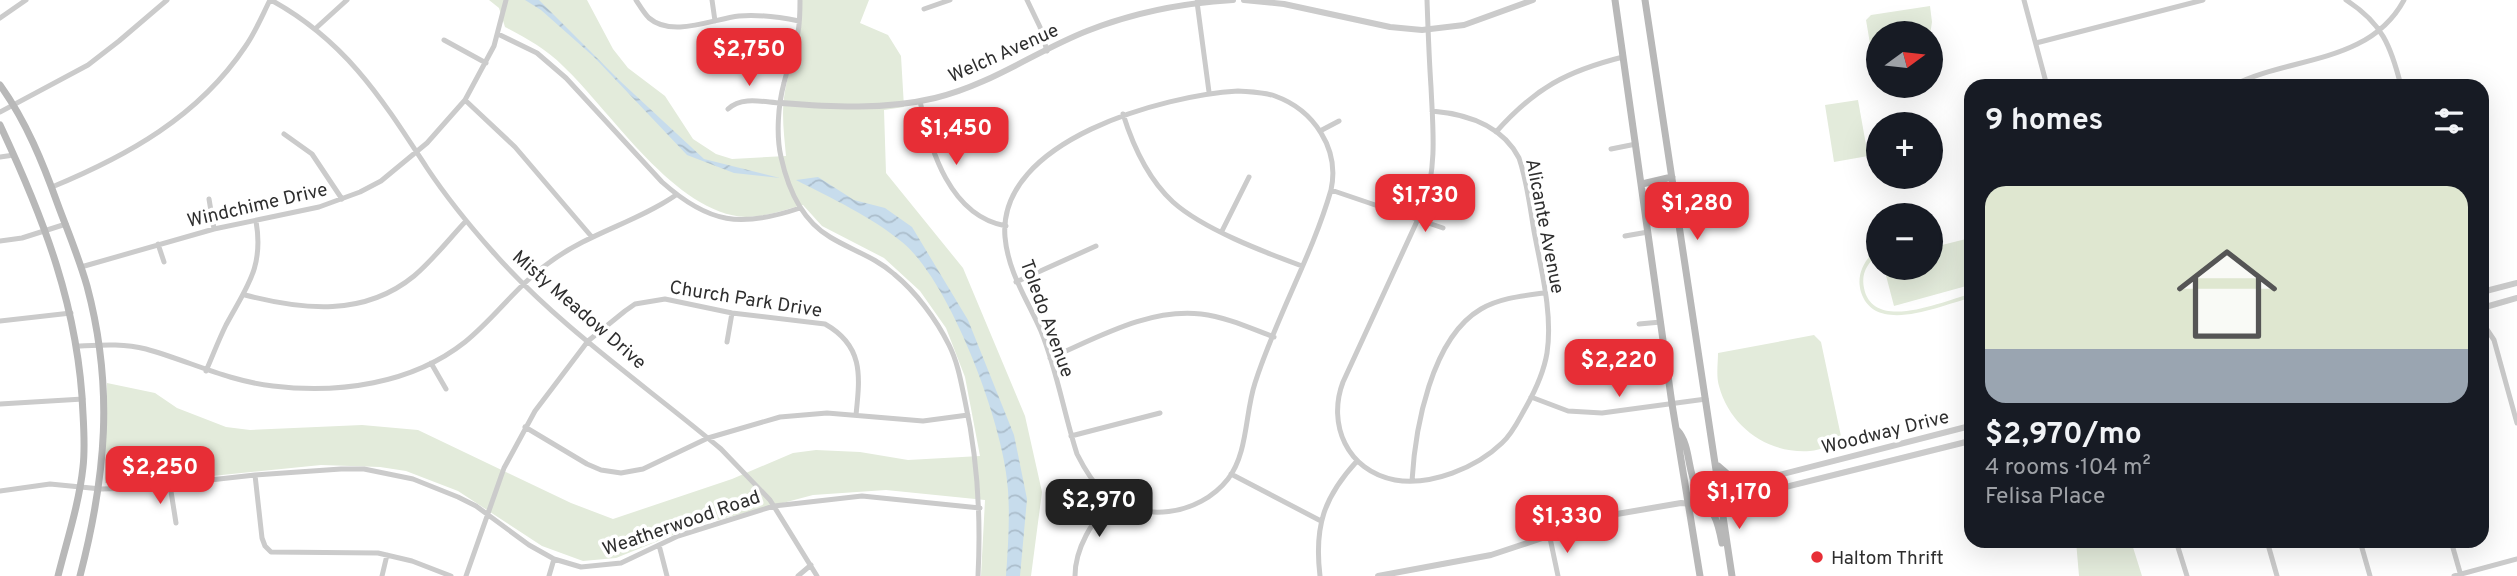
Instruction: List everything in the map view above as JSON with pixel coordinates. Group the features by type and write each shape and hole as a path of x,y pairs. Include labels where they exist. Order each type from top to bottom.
{"main road":[{"path":"1615,0 1672,404 1692,501 1700,576"},
{"path":"1639,0 1648,19"},
{"path":"1645,0 1732,576"},
{"path":"0,85 14,105 52,187 81,267 93,310 104,423 94,520 80,576"},
{"path":"0,125 46,231 71,313 77,346 82,400 83,466 58,576"},
{"path":"1642,184 1672,177"},
{"path":"1676,429 1684,437 1693,481 1703,494 1714,502 1721,503"},
{"path":"1715,461 1721,471 1733,479 1760,479"},
{"path":"1692,501 1706,505 1716,517 1730,566"}],"street":[{"path":"0,18 26,0"},
{"path":"0,112 88,65 167,0"},
{"path":"52,187 138,147 190,109 245,47 270,0"},
{"name":"Misty Meadow Drive","path":"270,0 315,29 363,75 466,221 522,284 735,463 774,506 817,576"},
{"path":"315,29 347,0"},
{"name":"Windchime Drive","path":"81,267 214,229 297,213 342,199 381,181 427,143 465,100 486,63 498,34 506,0"},
{"path":"636,0 649,18 674,27 761,15 799,21"},
{"path":"712,0 715,21"},
{"path":"800,0 799,21 780,103 781,158 800,208 818,228 883,265 911,290 950,346 958,369 977,466 980,508 978,576"},
{"path":"924,9 950,0"},
{"path":"1027,0 1047,51"},
{"name":"Welch Avenue","path":"780,103 900,105 936,98 982,83 1086,32 1130,16 1175,5 1233,0"},
{"path":"1244,0 1284,4 1390,27 1428,29 1476,22 1533,0"},
{"path":"1320,576 1318,540 1324,510 1334,489 1357,461 1341,438 1336,417 1339,394 1418,219 1430,186 1433,169 1427,0"},
{"path":"2024,0 2045,79"},
{"path":"2036,43 2203,0"},
{"path":"2346,0 2362,10 2380,30 2395,62 2399,79"},
{"path":"2254,79 2357,46 2390,21 2403,0"},
{"path":"1197,2 1209,92"},
{"path":"498,34 537,53 566,78 662,182 696,207 730,220 748,221 765,219 800,208"},
{"path":"444,40 486,63"},
{"path":"1496,132 1526,102 1558,79 1582,68 1623,57"},
{"name":"Toledo Avenue","path":"1111,498 1084,469 1071,436 1040,330 1016,282 1009,261 1006,226 1011,204 1021,182 1048,155 1097,125 1174,99 1209,92 1238,91 1272,95 1310,117 1320,131"},
{"path":"465,100 515,147 592,236"},
{"path":"728,109 748,101 780,103"},
{"path":"920,101 932,149 959,197 968,209 979,217 1006,226"},
{"name":"Alicante Avenue","path":"1357,461 1381,476 1412,481 1447,475 1471,464 1490,452 1513,430 1544,366 1547,351 1544,293 1523,170 1513,146 1472,117 1432,111"},
{"path":"1124,114 1136,149 1157,184 1173,202 1189,214 1222,231 1303,266"},
{"path":"1075,576 1077,555 1084,539 1111,498 1142,511 1171,512 1207,497 1231,474 1239,458 1255,383 1331,190 1333,166 1328,143 1320,131 1339,121"},
{"path":"284,134 312,154 342,199"},
{"path":"1611,149 1636,144"},
{"path":"0,157 14,155"},
{"path":"1222,231 1249,177"},
{"path":"1331,190 1443,228"},
{"path":"77,346 117,345 146,349 206,370 272,386 344,388 386,379 431,363 465,342 522,284 570,248 654,210 677,195"},
{"path":"209,199 214,229"},
{"path":"206,370 226,325 245,295 257,263 259,248 256,221"},
{"path":"245,295 304,307 348,306 377,298 416,274 466,221"},
{"path":"0,241 66,224"},
{"path":"1625,236 1648,232"},
{"path":"158,244 164,262"},
{"path":"1016,282 1096,246"},
{"path":"2489,290 2517,283"},
{"path":"1412,481 1424,399 1438,365 1456,333 1467,320 1488,305 1504,299 1544,293"},
{"path":"2489,306 2517,298"},
{"name":"Church Park Drive","path":"466,576 504,468 525,427 550,388 588,341 625,311 644,302 665,299 732,313 825,324 846,341 857,361 859,372 856,415"},
{"path":"0,321 71,313"},
{"path":"727,342 732,313"},
{"path":"1050,358 1150,318 1181,313 1226,319 1273,337"},
{"path":"1639,324 1661,322"},
{"path":"2489,332 2494,340 2517,423"},
{"path":"431,363 446,389"},
{"path":"1531,397 1553,407 1583,413 1625,411 1706,399"},
{"path":"0,404 82,400"},
{"path":"525,427 587,464 601,470 621,473 643,469 708,438 780,418 827,413 923,421 968,415"},
{"path":"1071,436 1160,413"},
{"name":"Woodway Drive","path":"1378,576 1492,555 1550,538 1612,515 1692,501 1703,494 1964,428"},
{"name":"Woodway Drive","path":"1706,505 1794,486 1964,442"},
{"name":"Weatherwood Road","path":"0,491 50,484 138,488 341,469 385,473 413,479 476,506 554,559 570,565 597,567 621,563 678,536 774,506 862,496 980,508"},
{"path":"1790,471 1794,486"},
{"path":"1231,474 1321,521"},
{"path":"256,475 262,538 267,550 387,555 452,576"},
{"path":"170,485 176,523"},
{"path":"1550,538 1558,576"},
{"path":"659,545 667,576"},
{"path":"2178,548 2187,576"},
{"path":"2269,548 2277,576"},
{"path":"2362,548 2370,576"},
{"path":"2452,548 2458,575 2517,559"},
{"path":"382,576 387,555"},
{"path":"549,576 554,559"},
{"path":"798,576 811,565"}],"green space":[{"path":"489,0 587,0 613,49 628,68 665,96 693,139 716,154 732,159 786,156 784,99 798,35 802,0 869,0 860,23 888,35 901,56 904,107 884,110 886,173 963,268 1025,416 1042,492 1031,576 981,576 985,500 886,490 813,495 695,526 616,558 583,561 542,546 458,491 406,471 380,467 321,465 134,484 105,483 107,383 155,393 177,408 226,427 250,430 362,425 418,430 571,503 613,519 732,479 793,453 816,450 860,452 908,460 980,456 965,377 946,328 920,291 884,258 822,226 803,205 768,215 746,217 720,211 694,198 646,157 556,60 536,44 505,27 499,8"},
{"path":"1930,6 1932,21 1866,21 1871,15"},
{"path":"1858,100 1866,156 1834,162 1825,105"},
{"path":"1964,240 1964,287 1894,306 1887,280 1943,280 1943,245"},
{"path":"1866,261 1864,288 1870,301 1881,309 1894,312 1927,307 1964,296 1964,300 1910,314 1880,312 1869,305 1861,292 1859,282"},
{"path":"1814,335 1821,342 1842,441 1810,451 1794,451 1766,443 1742,425 1724,401 1717,374 1718,353"},
{"path":"2077,548 2133,548 2142,576 2079,576"}],"water":[{"path":"525,0 539,0 620,81 704,159 780,178 734,173 687,155 594,57 541,10"},
{"path":"818,177 854,200 885,208 912,227 968,320 1014,435 1027,499 1020,576 1006,576 1009,511 1005,463 986,395 956,322 939,289 902,242 865,216 796,180"}],"place":[{"name":"Haltom Thrift","path":"1817,557"}]}
